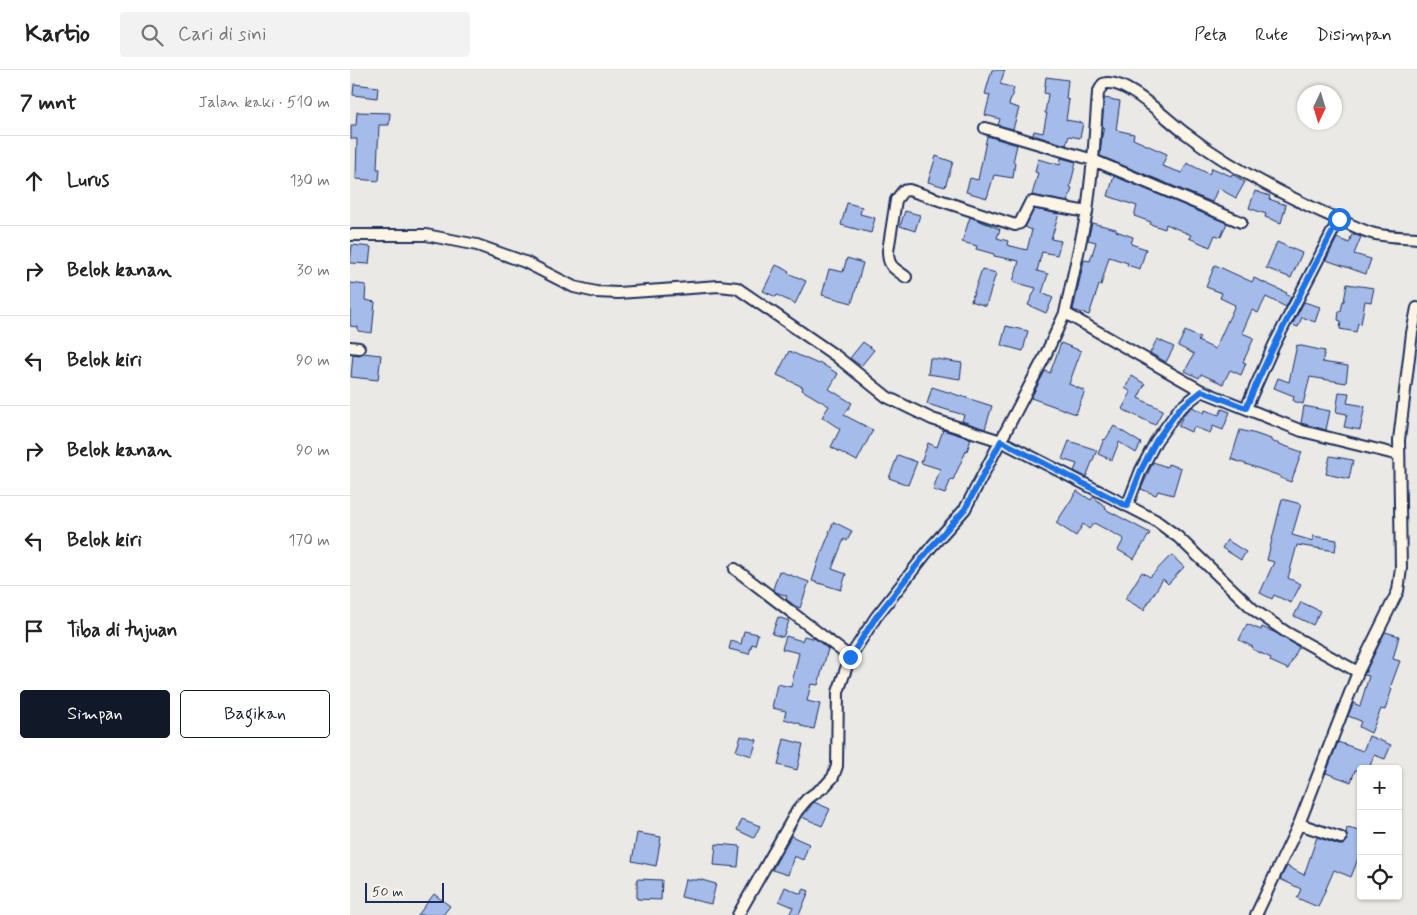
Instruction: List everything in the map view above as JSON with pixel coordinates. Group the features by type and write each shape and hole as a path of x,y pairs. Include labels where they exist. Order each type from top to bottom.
{"street":[{"path":"738,915 797,811 807,799 833,778 837,766 838,692 850,657 876,617 932,546 965,509 1044,358 1065,313 1087,212 1098,93 1103,84 1108,82 1130,90 1213,154 1298,202 1374,234 1417,238"},
{"path":"985,128 1093,160 1241,222"},
{"path":"906,276 891,266 888,259 896,200 903,191 910,190 1015,225 1020,223 1032,202 1087,212"},
{"path":"1246,408 1274,345 1339,219"},
{"path":"350,234 426,235 477,245 526,262 574,288 596,292 618,294 720,286 737,288 836,356 887,397 932,419 1001,441 1155,520 1178,537 1254,610 1286,632 1358,672"},
{"path":"1256,915 1299,824 1358,672 1398,590 1401,568 1400,430 1412,333 1417,308"},
{"path":"1065,313 1202,391 1302,432 1399,455"},
{"path":"1127,506 1141,470 1156,441 1179,409 1202,391"},
{"path":"735,569 850,657"},
{"path":"1299,824 1341,838"}],"building":[{"path":"992,70 1005,70 1000,84 1014,88 1009,105 1019,108 1013,129 998,125 1000,119 985,115 990,95 985,94"},
{"path":"1046,77 1068,80 1066,99 1069,100 1066,120 1083,123 1080,138 1069,136 1066,145 1033,135 1034,131 1043,133 1047,113 1045,113 1048,94 1044,93"},
{"path":"354,84 378,87 377,98 353,95"},
{"path":"1104,98 1120,101 1116,130 1134,134 1133,139 1167,154 1162,166 1182,173 1187,163 1209,174 1212,168 1231,176 1232,174 1245,182 1236,198 1218,188 1212,202 1100,156 1104,127 1102,127"},
{"path":"357,112 390,113 389,125 379,125 377,169 380,169 379,181 356,179 357,139 351,139 351,125 356,125"},
{"path":"987,136 1017,145 1013,162 1015,162 1013,178 994,175 987,198 966,192 970,178 978,180"},
{"path":"936,156 953,162 945,187 928,182"},
{"path":"1061,158 1076,162 1068,202 1032,195 1038,173 1035,172 1038,159 1060,165"},
{"path":"1114,176 1227,223 1221,237 1215,235 1210,247 1189,238 1191,235 1166,224 1165,229 1134,216 1137,206 1108,196"},
{"path":"1255,191 1270,196 1269,199 1286,205 1281,223 1265,217 1266,214 1249,208"},
{"path":"847,203 862,207 860,214 875,218 871,233 841,225"},
{"path":"1034,209 1059,214 1051,239 1061,241 1057,255 1042,252 1037,271 1048,274 1042,293 1053,298 1046,313 1028,305 1036,288 1013,282 1019,261 994,256 994,254 976,249 977,246 962,242 970,217 1000,229 997,238 1008,241 1007,245 1027,250 1032,230 1025,227"},
{"path":"905,211 920,215 915,231 900,226"},
{"path":"1092,223 1116,229 1116,231 1133,237 1131,244 1146,249 1140,269 1109,257 1101,285 1099,285 1089,315 1073,310 1084,260 1090,261 1096,242 1088,240"},
{"path":"1352,234 1361,237 1354,254 1371,259 1366,274 1326,260 1337,238 1349,243"},
{"path":"1277,242 1302,253 1291,278 1266,268"},
{"path":"352,245 371,247 369,264 350,263"},
{"path":"847,258 863,263 852,303 822,295 829,269 843,272"},
{"path":"776,265 806,281 795,304 777,295 776,297 763,291"},
{"path":"1215,265 1252,282 1254,278 1287,293 1286,295 1291,297 1286,307 1266,297 1258,313 1252,310 1242,333 1254,338 1243,362 1246,363 1241,375 1230,370 1223,384 1201,374 1199,378 1185,371 1194,354 1178,346 1185,331 1200,338 1198,341 1215,349 1235,305 1220,298 1222,293 1206,287"},
{"path":"982,269 996,273 986,306 971,301"},
{"path":"350,283 366,285 365,300 375,302 372,333 358,331 358,327 350,326"},
{"path":"1347,284 1374,288 1371,302 1365,301 1361,324 1358,323 1356,332 1340,329 1341,321 1338,320"},
{"path":"1304,302 1320,307 1315,322 1302,317 1298,327 1292,325"},
{"path":"1006,326 1028,331 1023,351 1001,345"},
{"path":"1157,339 1174,347 1166,362 1150,353"},
{"path":"863,342 874,350 861,366 850,358"},
{"path":"1061,343 1081,351 1069,384 1085,391 1076,414 1031,398 1045,371 1050,373"},
{"path":"1297,345 1325,351 1322,362 1348,366 1346,383 1310,377 1303,404 1293,401 1294,396 1274,388 1278,378 1289,382"},
{"path":"789,351 818,364 819,362 838,374 829,389 852,403 844,415 873,430 857,461 831,447 840,429 822,417 829,406 802,390 803,387 777,375"},
{"path":"363,353 381,355 378,380 351,377 353,354 359,355"},
{"path":"930,358 962,363 960,379 928,374"},
{"path":"1132,376 1145,384 1138,398 1163,410 1155,425 1122,409 1131,392 1125,388"},
{"path":"932,387 992,406 985,429 962,421 964,415 927,404"},
{"path":"1339,392 1349,393 1347,403 1365,406 1360,430 1344,427 1347,414 1336,412"},
{"path":"1304,406 1330,411 1326,430 1301,423"},
{"path":"1192,407 1204,413 1205,410 1219,415 1222,409 1230,412 1223,430 1213,426 1210,433 1194,427 1191,432 1178,426 1184,414"},
{"path":"1114,426 1141,443 1136,453 1119,442 1112,460 1098,454 1104,439"},
{"path":"943,430 971,439 967,451 945,494 933,490 940,469 921,463 928,443 937,447"},
{"path":"1240,430 1271,439 1271,441 1302,452 1291,482 1280,478 1280,476 1231,459"},
{"path":"1069,441 1097,450 1086,477 1074,471 1077,464 1062,459"},
{"path":"898,455 917,462 908,485 889,478"},
{"path":"1330,456 1353,460 1349,479 1326,474"},
{"path":"1153,462 1167,467 1168,464 1181,468 1173,495 1158,491 1156,495 1141,489"},
{"path":"1077,491 1091,500 1093,497 1106,507 1105,509 1150,533 1134,559 1118,550 1124,539 1094,523 1089,529 1083,524 1076,536 1056,523"},
{"path":"1282,499 1301,504 1292,535 1313,541 1313,536 1337,540 1335,551 1297,545 1288,578 1301,584 1291,603 1274,595 1272,599 1260,593 1274,562 1267,560"},
{"path":"834,522 852,531 847,541 844,539 832,569 846,574 841,590 812,581"},
{"path":"1227,540 1246,552 1241,560 1222,548"},
{"path":"1171,555 1184,567 1168,584 1163,579 1144,610 1125,599 1142,572 1150,577"},
{"path":"779,571 809,582 800,608 786,599 787,596 773,589"},
{"path":"1301,602 1320,611 1313,625 1294,616"},
{"path":"778,617 789,621 783,637 772,634"},
{"path":"1247,624 1261,630 1262,627 1276,633 1299,647 1288,669 1270,661 1271,658 1239,640"},
{"path":"744,631 758,634 755,645 752,644 749,654 729,649 731,641 741,644"},
{"path":"1385,632 1399,636 1393,659 1400,661 1390,688 1392,689 1385,710 1381,709 1371,733 1359,727 1361,721 1348,716 1353,703 1360,706 1369,676 1364,675"},
{"path":"786,636 802,641 804,636 816,639 828,649 818,685 811,684 807,701 820,704 814,729 784,719 786,711 772,708 777,684 791,687 799,653 782,649"},
{"path":"741,736 757,740 752,756 736,751"},
{"path":"1369,736 1391,745 1385,759 1374,755 1370,765 1357,765 1357,771 1355,770 1351,782 1326,773 1338,742 1363,751"},
{"path":"784,739 803,744 797,770 778,765"},
{"path":"814,802 830,809 822,826 802,817"},
{"path":"742,819 760,826 754,838 737,830"},
{"path":"1347,828 1357,830 1357,861 1351,877 1334,870 1318,907 1297,898 1301,889 1280,879 1287,866 1304,875 1317,837 1343,845 1348,840"},
{"path":"637,833 661,837 656,866 632,861"},
{"path":"791,836 809,844 803,860 794,856 788,875 772,870"},
{"path":"716,844 740,846 738,867 714,865"},
{"path":"637,879 662,880 661,900 637,899"},
{"path":"698,879 716,884 711,904 681,897 685,880"},
{"path":"785,887 801,894 804,889 809,891 799,915 789,915 793,907 779,901"},
{"path":"434,894 450,906 443,915 418,915"}],"route":[{"path":"850,657 876,617 932,546 965,509 1001,441 1127,506 1141,470 1156,441 1179,409 1202,391 1246,408 1274,345 1339,219"}]}
